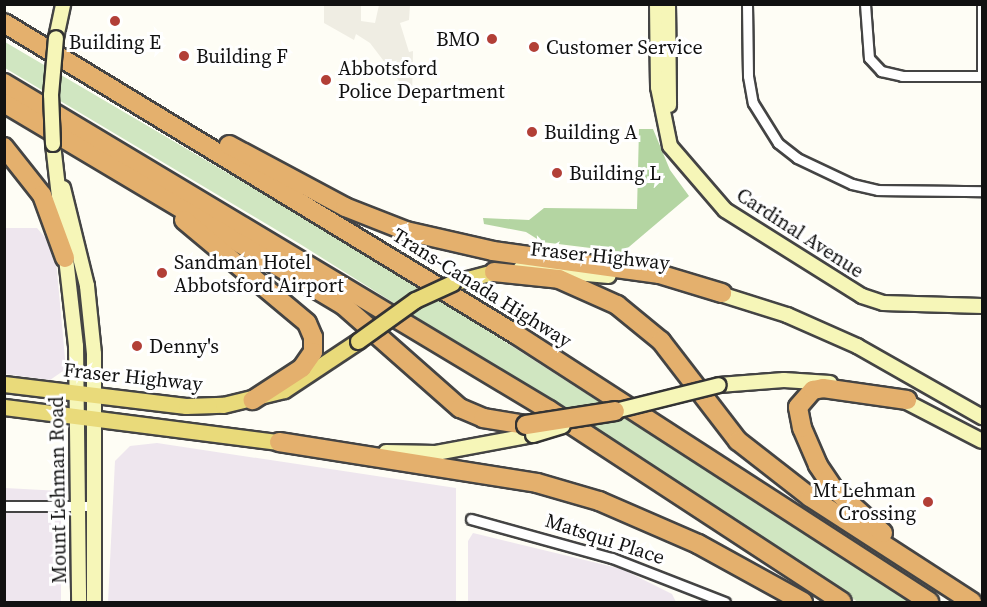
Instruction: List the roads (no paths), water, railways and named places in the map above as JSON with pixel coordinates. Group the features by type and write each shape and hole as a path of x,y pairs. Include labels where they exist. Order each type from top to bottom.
{"highway":[{"path":"6,24 345,207 406,231 493,251 659,274 722,293"},
{"name":"Trans-Canada Highway","path":"6,24 518,334 929,603"},
{"path":"4,83 549,410 842,603"},
{"path":"4,103 343,306 460,408 483,418 530,430 615,411"},
{"path":"4,147 42,195 65,258"},
{"path":"125,174 307,323 314,337 313,352 302,368 253,400"},
{"path":"494,272 559,279 617,305 661,341 747,448 810,497 972,603"},
{"path":"907,400 823,388 813,390 802,400 799,416 818,465 834,489 886,536 972,603"},
{"path":"279,442 526,481 599,501 698,544 803,603"}],"main road":[{"name":"Cardinal Avenue","path":"657,4 662,122 670,146 725,210 844,289 883,303 982,306"},
{"name":"Cardinal Avenue","path":"668,4 671,121 684,165"},
{"name":"Mount Lehman Road","path":"60,8 51,95 65,258 75,329 80,603"},
{"name":"Mount Lehman Road","path":"56,162 87,286 95,395 94,603"},
{"name":"Fraser Highway","path":"4,384 204,407 253,400 284,390 432,291 494,272 544,268 722,293 787,315 857,346 982,417"},
{"path":"615,411 719,385 811,381 866,388 907,400 982,441"},
{"path":"4,407 279,442 436,453 530,430"}],"street":[{"path":"747,4 748,76 753,103 778,143 797,158 852,184 878,190 982,191"},
{"path":"865,4 869,58 881,71 902,76 982,76 982,4"},
{"path":"4,506 94,506"},
{"name":"Matsqui Place","path":"471,519 612,558 725,603"}],"place":[{"name":"Building E","path":"115,21"},
{"name":"BMO","path":"492,39"},
{"name":"Customer Service","path":"534,47"},
{"name":"Building F","path":"184,56"},
{"name":"Abbotsford Police Department","path":"326,80"},
{"name":"Building A","path":"532,132"},
{"name":"Building L","path":"557,173"},
{"name":"Sandman Hotel Abbotsford Airport","path":"162,273"},
{"name":"Denny's","path":"137,346"},
{"name":"Mt Lehman Crossing","path":"928,502"}]}
